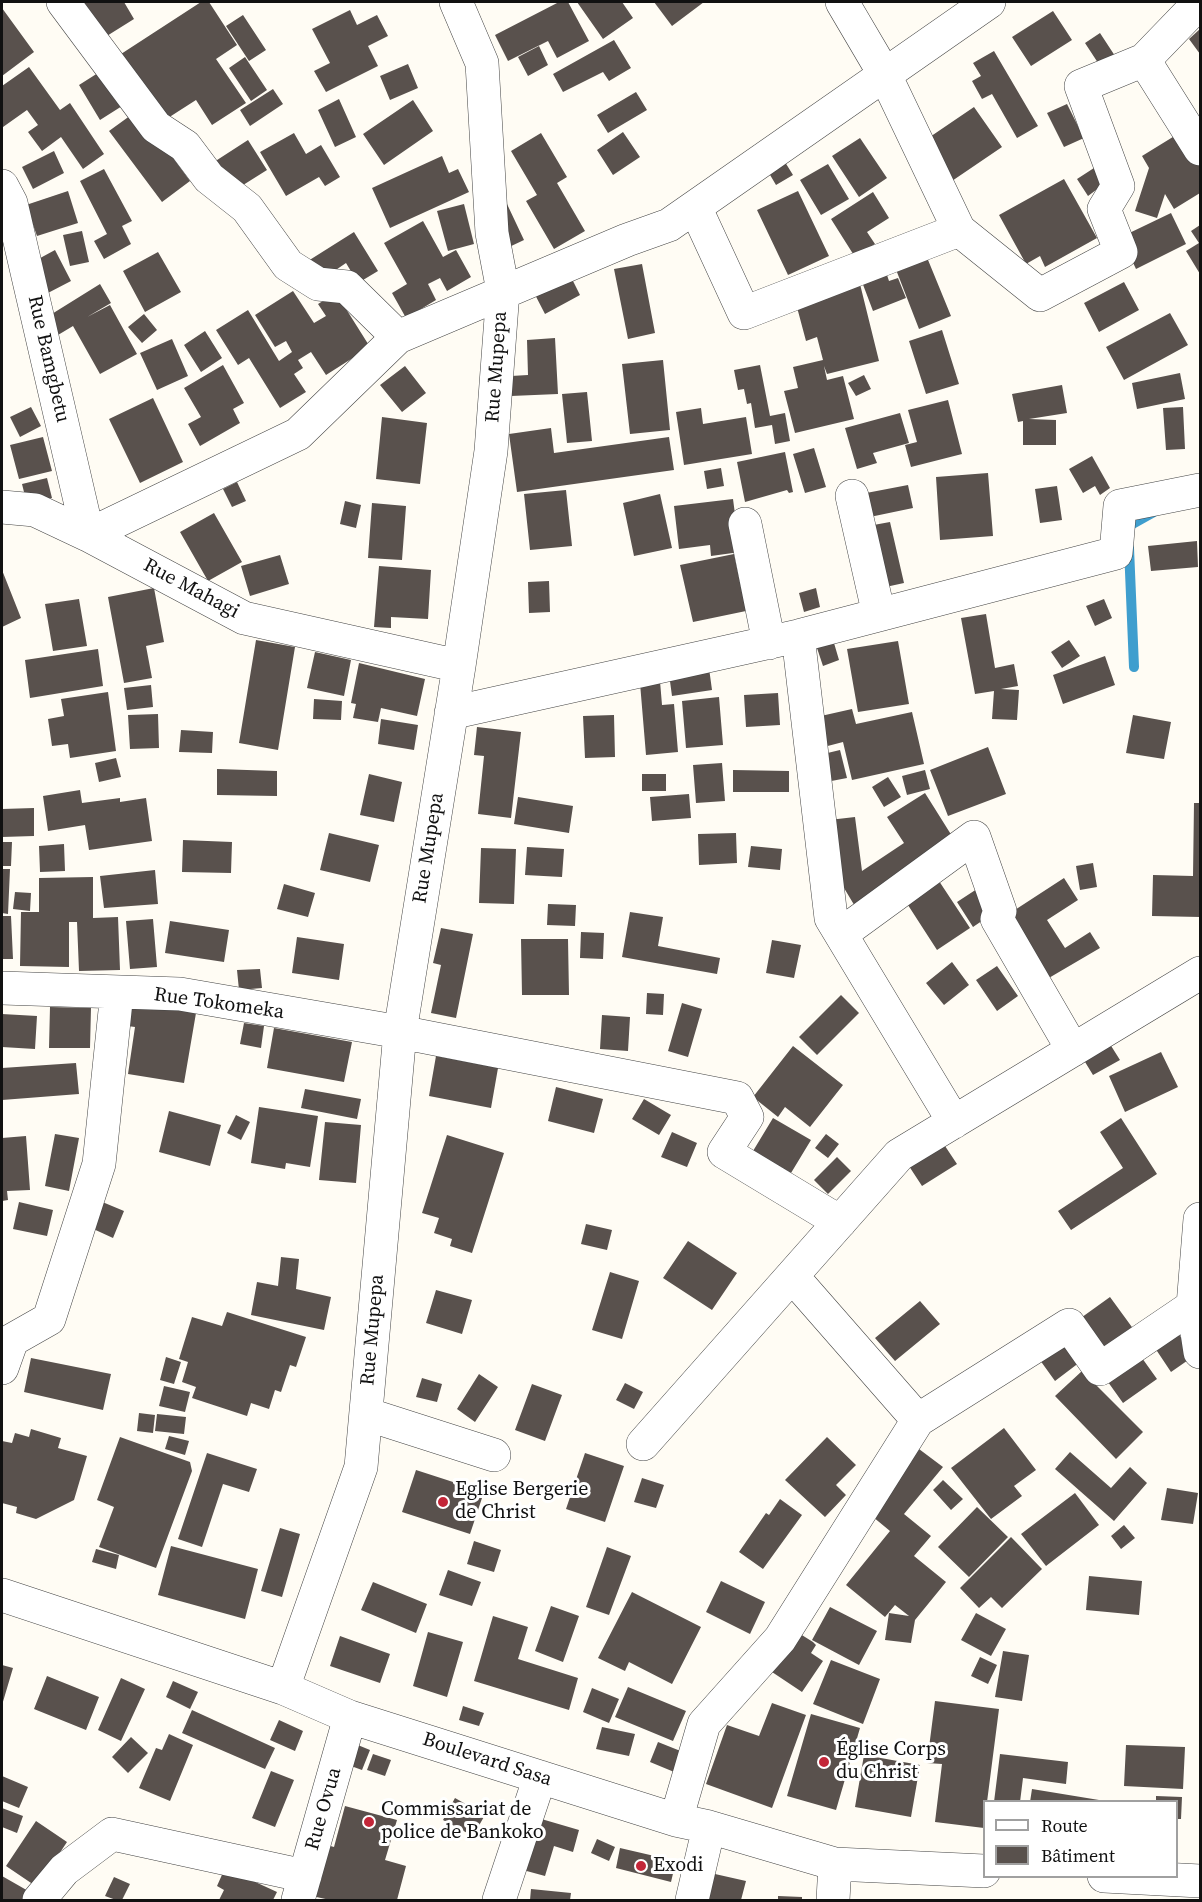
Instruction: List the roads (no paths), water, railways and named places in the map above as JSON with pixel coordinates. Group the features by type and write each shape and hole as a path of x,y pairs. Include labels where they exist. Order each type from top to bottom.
{"street":[{"path":"63,2 156,127 185,146 209,178 247,208 288,265 318,284 346,287 399,337"},
{"name":"Rue Mupepa","path":"283,1688 361,1467 400,1032 491,451 503,291 492,233 482,63 456,2"},
{"path":"842,2 885,75 959,230 1040,295 1121,252 1104,209 1118,186 1082,87 1144,60 1200,2"},
{"path":"88,535 298,434 399,337 503,291 669,225 989,2"},
{"path":"1144,60 1200,149"},
{"name":"Rue Bamgbetu","path":"2,186 11,203 88,535"},
{"path":"695,207 744,313 959,230"},
{"path":"451,713 783,640 1116,553 1120,506 1200,490"},
{"path":"852,496 879,615"},
{"name":"Rue Mahagi","path":"2,507 35,510 88,535 244,618 459,666"},
{"path":"745,524 783,640 831,918 954,1122"},
{"path":"841,934 974,837 1000,911 997,919 1074,1050"},
{"path":"643,1444 899,1155 1200,974"},
{"name":"Rue Tokomeka","path":"2,988 180,994 400,1032 737,1098 747,1118 724,1152 840,1222"},
{"path":"2,1368 12,1340 49,1319 99,1164 117,992"},
{"path":"1200,1219 1193,1306 1200,1352"},
{"path":"792,1276 918,1420"},
{"path":"676,1820 704,1724 780,1639 918,1420 1069,1325 1100,1369 1193,1306"},
{"path":"366,1414 494,1455"},
{"name":"Boulevard Sasa","path":"2,1595 283,1688 350,1717 676,1820 709,1827 835,1864 983,1871"},
{"name":"Rue Ovua","path":"301,1888 350,1717"},
{"path":"499,1900 540,1777"},
{"path":"692,1900 709,1827"},
{"path":"39,1900 64,1870 112,1834 301,1888"},
{"path":"833,1900 835,1864"},
{"path":"1142,1878 1200,1881"}],"waterway":[{"path":"1129,532 1129,526 1154,512"},
{"path":"1129,548 1134,667"}],"place":[{"name":"Eglise Bergerie de Christ","path":"443,1502"},
{"name":"Église Corps du Christ","path":"824,1762"},
{"name":"Commissariat de police de Bankoko","path":"369,1822"},
{"name":"Exodi","path":"641,1866"}]}
